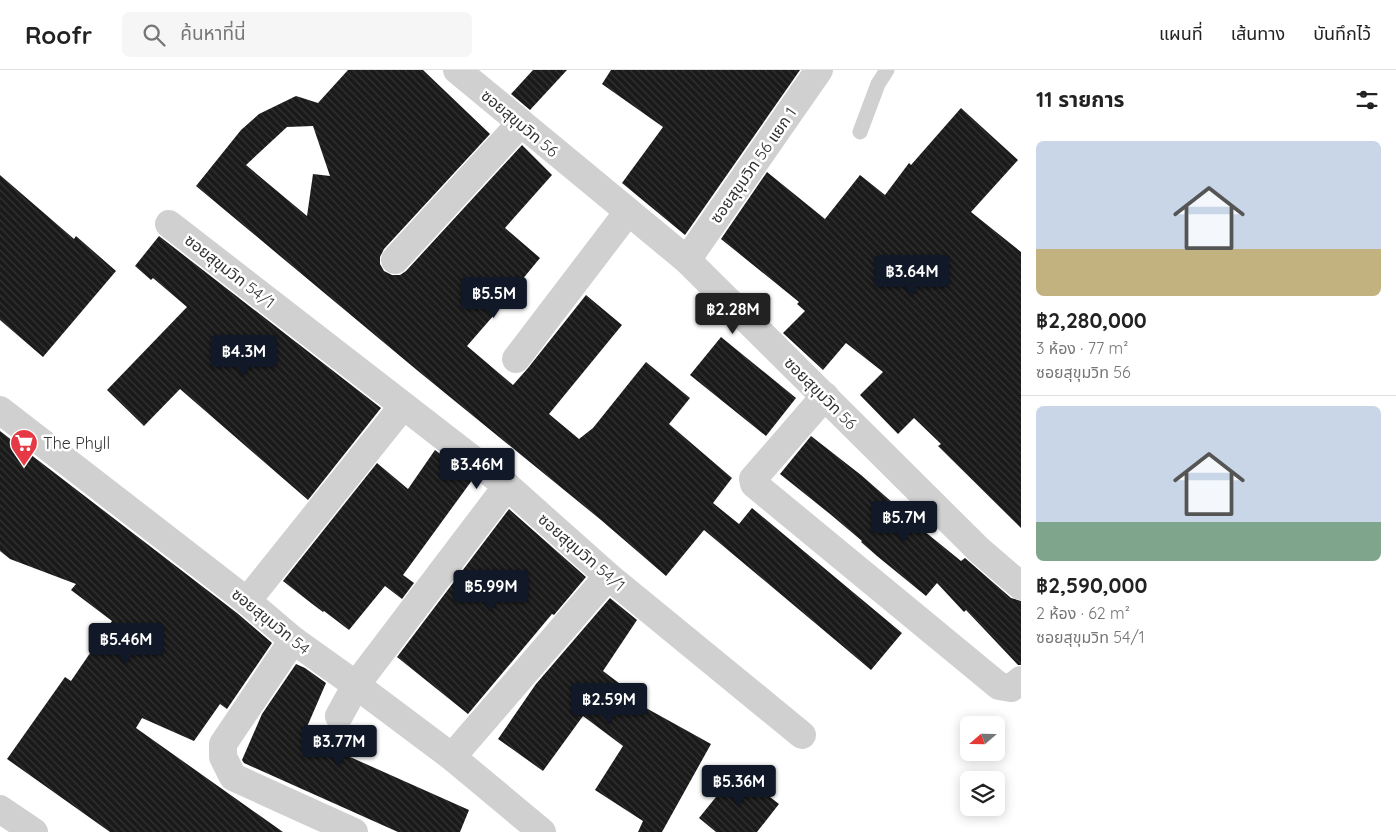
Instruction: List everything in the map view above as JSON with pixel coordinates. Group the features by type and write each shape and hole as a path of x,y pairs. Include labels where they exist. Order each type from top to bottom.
{"street":[{"name":"ซอยสุขุมวิท 56","path":"457,70 687,260 980,550 1021,586"},
{"name":"ซอยสุขุมวิท 56 แยก 1","path":"687,260 818,70"},
{"path":"395,260 521,123"},
{"path":"516,359 628,212"},
{"name":"ซอยสุขุมวิท 54/1","path":"169,224 506,486 608,576 802,735"},
{"path":"825,396 753,479 754,484 999,686 1011,688 1021,680"},
{"path":"247,601 403,406"},
{"name":"ซอยสุขุมวิท 54","path":"0,410 247,601 293,640 452,757 542,832"},
{"path":"338,716 356,685 506,486"},
{"path":"452,757 608,576"},
{"path":"293,640 223,744 223,757 233,776 354,832"},
{"path":"0,809 34,832"}],"lane":[{"path":"860,132 878,84 887,70"}],"building":[{"path":"348,70 423,70 490,134 384,249 380,257 380,264 384,271 392,275 400,275 406,271 522,145 552,175 505,228 540,258 508,299 467,346 513,385 586,295 622,325 549,414 579,439 593,428 646,362 690,398 669,424 732,478 713,503 739,524 752,508 902,633 871,670 704,530 666,576 601,520 196,186 241,130 259,114 296,96 318,103","holes":["313,126 330,176 313,174 307,216 246,165 287,127"]},
{"path":"533,70 567,70 530,110 511,94"},
{"path":"611,70 800,70 685,235 622,183 663,127 602,84"},
{"path":"961,108 1018,160 971,212 1021,252 1021,528 938,446 941,444 914,418 898,434 860,395 883,372 846,343 823,370 783,333 805,311 797,304 799,302 721,239 767,172 825,219 860,175 885,195 909,163 911,165"},
{"path":"0,175 74,239 76,236 116,271 43,357 0,320"},
{"path":"159,236 381,408 308,500 180,389 144,426 107,390 187,307 153,278 151,280 135,266"},
{"path":"721,337 796,398 766,436 690,375"},
{"path":"0,431 237,613 272,643 227,709 220,704 194,741 142,718 136,728 283,832 110,832 7,759 65,677 71,681 112,621 71,590 76,584 10,559 0,551"},
{"path":"811,436 861,475 893,503 892,505 961,561 965,558 1011,598 1021,601 1021,665 1018,665 966,610 964,612 937,583 926,596 780,474"},
{"path":"435,450 473,479 403,575 414,583 402,599 385,586 349,630 283,581 377,463 408,489"},
{"path":"509,509 586,577 554,615 552,614 468,714 397,657"},
{"path":"610,598 637,620 603,671 640,699 637,703 711,744 662,832 638,832 643,821 595,790 623,746 583,716 543,771 498,739 536,684"},
{"path":"296,664 326,683 303,736 469,810 460,832 398,832 244,763 242,760 262,714"},
{"path":"737,771 779,804 757,832 716,832 699,818"}],"place":[{"name":"The Phyll","path":"24,467"}]}
